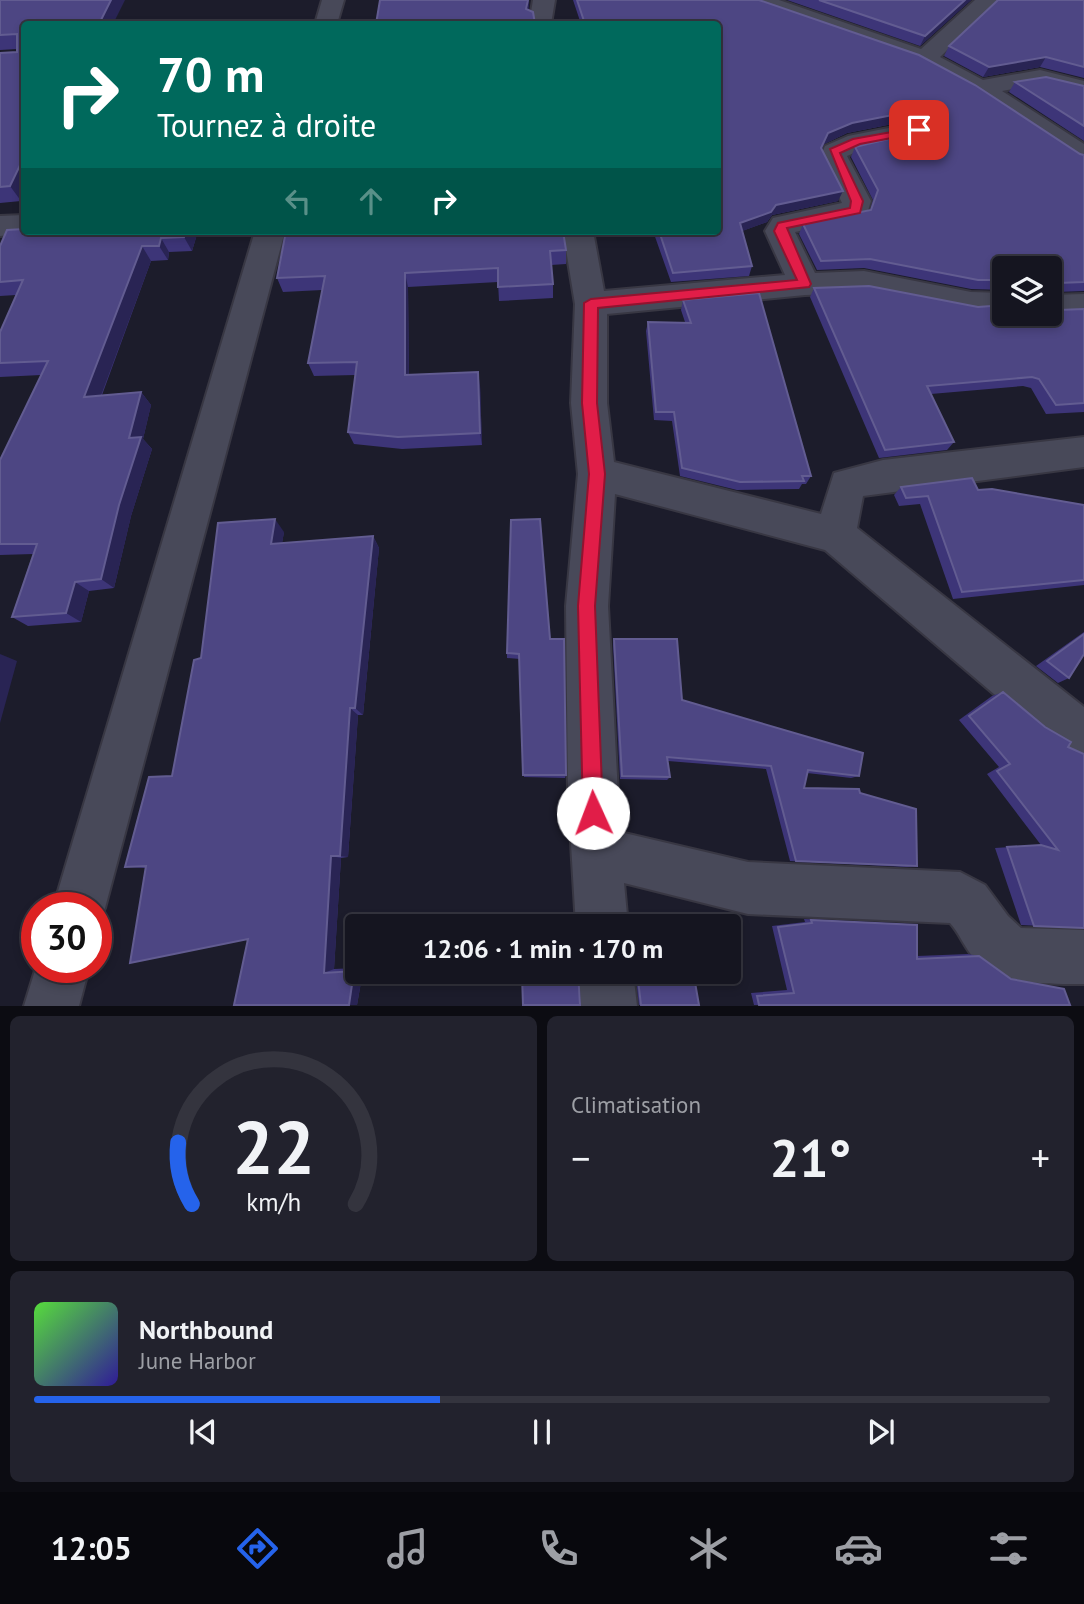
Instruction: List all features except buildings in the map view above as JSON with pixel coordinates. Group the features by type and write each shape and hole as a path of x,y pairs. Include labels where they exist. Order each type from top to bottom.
{"street":[{"path":"328,21 333,0"},
{"path":"540,21 544,0"},
{"path":"758,0 923,58 980,88 1084,156"},
{"path":"923,58 940,47 988,0"},
{"path":"980,88 1040,77 1084,88"},
{"path":"805,284 780,231 782,225 856,211 857,201 834,152 857,142 919,130"},
{"path":"0,226 21,225"},
{"path":"84,892 269,235"},
{"path":"579,235 591,303 589,403 597,474 587,606 595,851 601,914"},
{"path":"591,303 805,284 864,282 948,300 992,303"},
{"path":"1062,306 1084,305"},
{"path":"836,535 847,484 883,476 1084,452"},
{"path":"597,474 836,535 969,642 1051,713 1084,734"},
{"path":"595,851 748,888 960,898 974,907 993,940 1019,956 1084,957"},
{"path":"51,1006 58,983"},
{"path":"607,984 610,1006"}],"route":[{"path":"593,813 587,606 597,474 589,403 591,303 805,284 780,231 782,225 856,211 857,201 834,157 834,152 839,147 857,142 919,130"}]}
